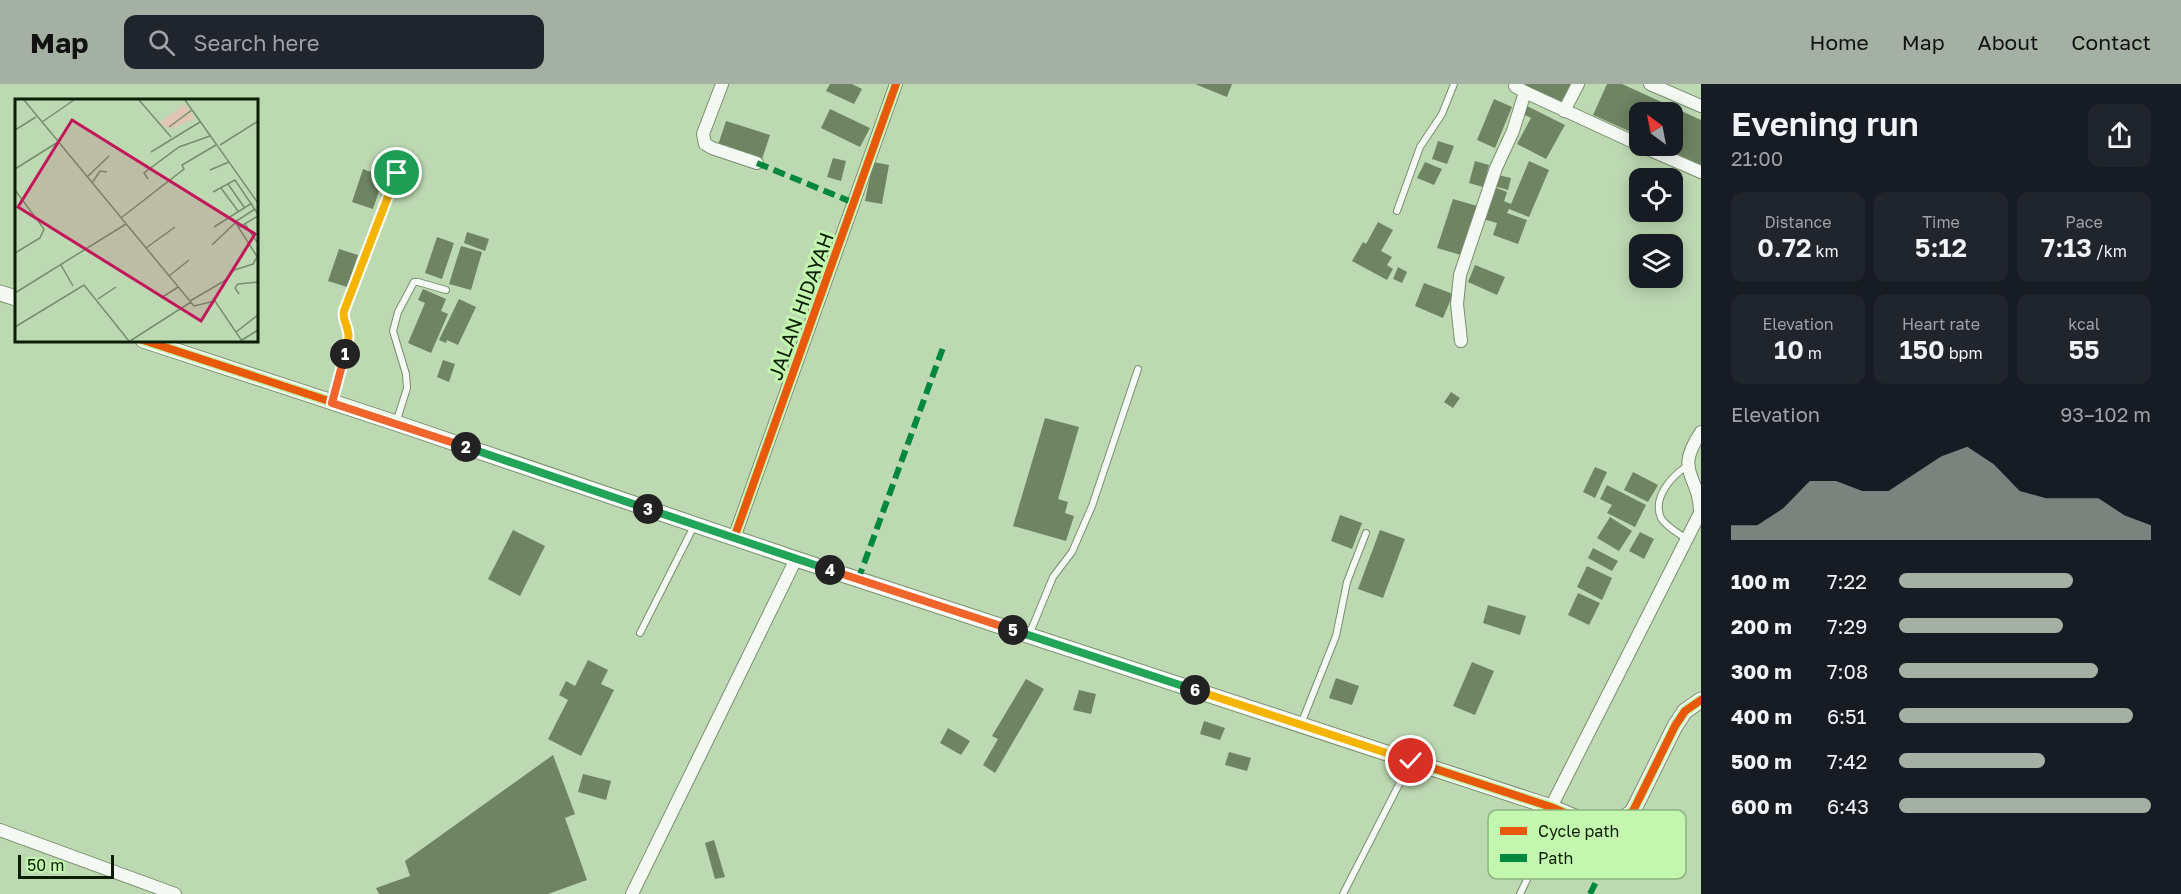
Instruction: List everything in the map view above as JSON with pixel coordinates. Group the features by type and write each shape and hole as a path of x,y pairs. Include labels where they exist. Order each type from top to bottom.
{"street":[{"path":"722,84 703,134 705,144 757,163"},
{"name":"JALAN HIDAYAH","path":"734,538 896,84"},
{"path":"1564,111 1578,84"},
{"path":"1650,84 1701,106"},
{"path":"1461,341 1457,304 1460,275 1496,168 1513,131 1520,88 1629,140"},
{"path":"1665,156 1701,172"},
{"path":"0,293 15,298"},
{"path":"149,342 796,559 1561,810"},
{"path":"1556,808 1700,513 1700,497 1690,478 1687,466 1689,455 1701,432"},
{"path":"632,894 796,559"},
{"path":"1634,810 1675,726 1685,711 1701,700"},
{"path":"0,830 175,894"}],"lane":[{"path":"1398,211 1420,147 1442,114 1454,84"},
{"path":"332,403 349,340 342,317 397,173"},
{"path":"396,423 407,388 406,374 393,331 398,312 414,282 446,290"},
{"path":"1028,635 1053,577 1072,552 1092,506 1138,369"},
{"path":"1687,466 1671,478 1662,494 1660,510 1662,519 1688,540"},
{"path":"640,633 694,525"},
{"path":"1301,725 1336,636 1347,582 1366,533"},
{"path":"1343,894 1411,761"},
{"path":"1520,894 1526,879"}],"building":[{"path":"830,84 852,84 862,89 854,104 826,91"},
{"path":"1195,84 1232,84 1227,97"},
{"path":"1526,84 1571,84 1562,103 1525,86"},
{"path":"1607,84 1622,84 1662,102 1629,102 1629,131 1593,115"},
{"path":"1494,99 1512,107 1495,148 1477,140"},
{"path":"1527,106 1565,125 1546,159 1517,144 1531,118 1523,114"},
{"path":"830,109 870,128 860,147 821,128"},
{"path":"1683,112 1701,120 1701,165 1681,156 1683,156"},
{"path":"726,121 770,135 762,159 718,145"},
{"path":"1438,141 1454,146 1447,164 1432,159"},
{"path":"833,158 846,161 841,181 827,177"},
{"path":"1475,161 1489,165 1483,187 1469,183"},
{"path":"1529,161 1549,170 1529,217 1509,209 1507,213 1527,220 1518,244 1493,235 1497,223 1483,219 1494,187 1507,192 1504,201 1511,204"},
{"path":"873,162 889,165 882,204 865,201"},
{"path":"1425,162 1442,169 1434,185 1417,178"},
{"path":"363,169 384,177 373,209 352,202"},
{"path":"1498,175 1511,178 1508,190 1494,186"},
{"path":"1453,199 1477,206 1461,255 1437,248"},
{"path":"1378,222 1393,230 1381,251 1392,257 1387,265 1393,269 1387,280 1352,261 1363,242 1366,244"},
{"path":"467,232 489,239 485,251 464,243"},
{"path":"437,237 454,243 442,279 425,273"},
{"path":"461,246 482,252 471,290 449,284"},
{"path":"339,249 358,255 347,287 328,281"},
{"path":"1475,265 1505,277 1497,295 1468,282"},
{"path":"1398,267 1407,272 1402,283 1393,279"},
{"path":"1424,283 1453,294 1443,318 1415,306"},
{"path":"423,289 446,299 441,311 448,314 431,353 408,343 425,303 418,300"},
{"path":"459,299 476,307 458,345 447,340 446,343 439,340"},
{"path":"443,360 455,364 449,382 437,377"},
{"path":"1451,392 1460,398 1453,408 1444,402"},
{"path":"1045,418 1079,427 1058,499 1068,502 1065,513 1074,516 1066,541 1013,526"},
{"path":"1595,467 1607,472 1595,498 1583,492"},
{"path":"1633,472 1658,485 1648,502 1624,490"},
{"path":"1607,485 1646,505 1635,527 1607,513 1612,505 1600,499"},
{"path":"1340,515 1362,523 1352,549 1331,541"},
{"path":"1610,517 1632,531 1619,551 1597,538"},
{"path":"513,530 545,546 520,596 488,579"},
{"path":"1380,530 1405,539 1383,598 1358,589"},
{"path":"1640,532 1654,539 1644,559 1629,551"},
{"path":"1593,548 1618,561 1612,571 1588,558"},
{"path":"1587,566 1612,578 1602,600 1577,587"},
{"path":"1578,593 1600,603 1589,625 1568,615"},
{"path":"1488,605 1526,616 1520,635 1483,623"},
{"path":"588,660 608,670 601,684 614,690 581,756 548,739 568,700 559,695 566,681 575,686"},
{"path":"1472,662 1494,671 1475,715 1453,706"},
{"path":"1336,678 1359,686 1352,705 1329,698"},
{"path":"1026,679 1044,689 995,773 983,765 998,739 992,736"},
{"path":"1079,690 1096,694 1091,714 1073,710"},
{"path":"1204,721 1225,728 1220,740 1200,734"},
{"path":"948,728 970,741 961,755 940,743"},
{"path":"1229,752 1251,758 1247,771 1225,765"},
{"path":"553,755 575,814 565,818 587,880 548,894 379,894 376,888 410,876 405,861"},
{"path":"583,774 611,781 606,800 578,792"},
{"path":"714,840 725,877 715,879 705,843"}],"marked path":[{"path":"757,163 854,203"},
{"path":"858,580 944,345"},
{"path":"1590,894 1597,879"}],"cycle path":[{"path":"734,538 896,84"},
{"path":"149,342 796,559 1558,810"},
{"path":"1633,810 1675,726 1685,711 1701,700"}],"route":[{"path":"397,173 342,317 349,340 332,403 796,559 1411,761"}]}
